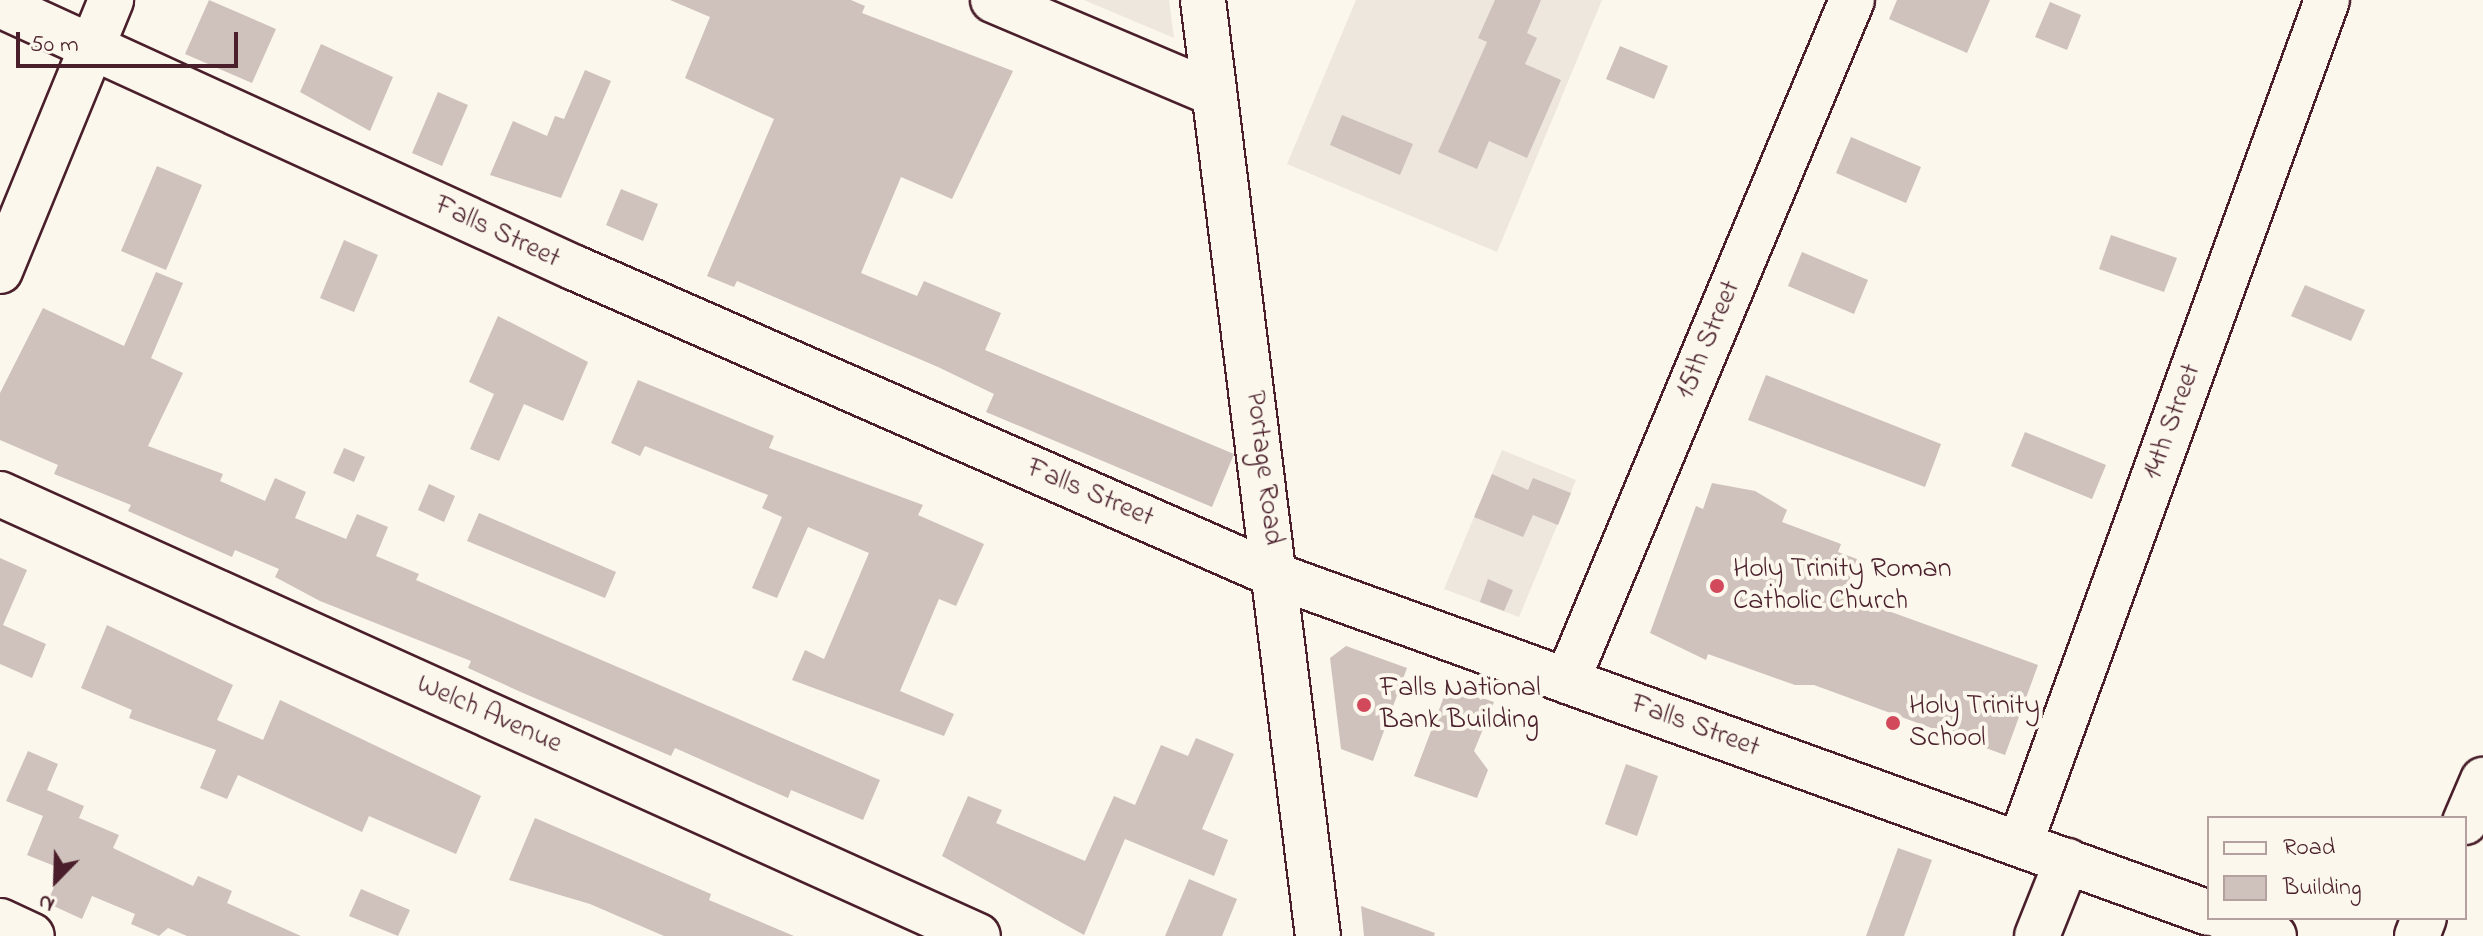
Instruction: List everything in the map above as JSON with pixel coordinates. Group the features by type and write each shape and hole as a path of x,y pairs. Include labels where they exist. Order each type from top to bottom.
{"street":[{"path":"0,271 111,0"},
{"path":"993,0 1214,94"},
{"name":"Portage Road","path":"1203,0 1277,576 1318,936"},
{"name":"15th Street","path":"1567,681 1852,0"},
{"name":"14th Street","path":"2020,844 2327,0"},
{"name":"Falls Street","path":"0,5 1277,576 2207,912"},
{"name":"Welch Avenue","path":"0,494 978,936"},
{"path":"2467,817 2483,780"},
{"path":"2037,936 2067,861"},
{"path":"2230,920 2274,936"},
{"path":"0,921 32,936"}],"shaded area":[{"path":"1084,0 1169,0 1174,38"},
{"path":"1356,0 1602,0 1497,252 1287,164"},
{"path":"1502,450 1576,480 1519,617 1444,589"}],"building":[{"path":"209,0 276,29 252,83 185,54"},
{"path":"670,0 851,0 865,6 862,13 1013,71 952,199 901,177 861,273 917,296 924,281 1001,313 985,350 1234,454 1212,507 986,412 994,394 938,367 737,281 734,287 707,276 774,119 685,78 710,17"},
{"path":"1495,0 1541,0 1527,33 1537,38 1525,64 1561,80 1527,158 1489,141 1477,169 1438,152 1487,42 1478,38"},
{"path":"1897,0 1990,0 1967,53 1889,19"},
{"path":"2050,2 2081,15 2067,50 2035,37"},
{"path":"321,44 393,77 370,131 300,92"},
{"path":"1620,46 1668,66 1654,99 1606,79"},
{"path":"585,70 611,81 561,198 490,175 513,121 547,136 555,116 564,119"},
{"path":"438,92 468,105 442,166 412,153"},
{"path":"1342,115 1413,144 1400,175 1330,145"},
{"path":"1851,137 1921,167 1906,203 1836,173"},
{"path":"157,166 202,185 166,270 121,251"},
{"path":"621,189 658,204 643,241 606,225"},
{"path":"2111,235 2177,258 2164,292 2099,269"},
{"path":"344,240 378,255 354,312 320,298"},
{"path":"1802,252 1868,280 1854,314 1788,286"},
{"path":"156,272 183,283 151,358 183,373 148,446 223,474 220,481 265,501 275,478 306,492 295,518 346,539 357,514 388,527 376,556 419,574 416,580 880,780 863,820 791,790 788,798 675,748 671,756 523,693 468,668 471,661 320,601 275,577 279,569 235,550 232,557 128,511 131,505 54,474 58,465 0,440 0,393 43,308 124,346"},
{"path":"2305,285 2365,310 2351,341 2291,316"},
{"path":"498,316 588,362 563,421 524,404 499,461 470,449 494,394 469,382"},
{"path":"1766,375 1941,444 1925,487 1748,420"},
{"path":"638,380 774,436 769,448 923,505 918,515 984,544 956,606 939,599 900,691 954,714 944,736 792,680 805,650 824,659 869,553 808,527 777,598 752,588 782,517 762,508 768,495 645,446 640,456 611,443"},
{"path":"2025,432 2106,465 2092,499 2011,466"},
{"path":"344,448 365,457 354,482 333,473"},
{"path":"1492,474 1528,490 1533,478 1571,493 1558,525 1533,515 1523,537 1474,517"},
{"path":"1712,483 1755,491 1787,510 1782,522 1841,544 1838,552 1857,559 1844,595 2038,665 2005,755 1814,685 1795,685 1708,654 1706,660 1650,633 1696,506 1703,509"},
{"path":"429,484 455,496 444,522 418,510"},
{"path":"479,513 616,572 605,598 467,541"},
{"path":"0,558 27,570 3,625 46,644 32,678 0,664"},
{"path":"1488,579 1513,590 1504,611 1480,602"},
{"path":"107,625 233,685 217,720 263,740 280,700 481,796 456,854 369,816 362,832 238,775 227,799 200,788 216,750 129,718 132,710 81,688"},
{"name":"Falls National Bank Building","path":"1346,646 1407,668 1373,761 1341,749 1330,658"},
{"path":"1448,686 1494,702 1474,751 1488,770 1477,798 1414,776"},
{"path":"1196,738 1234,754 1202,829 1228,840 1214,876 1125,839 1084,935 942,856 968,796 1002,810 996,823 1085,861 1114,796 1135,805 1161,745 1188,756"},
{"path":"28,751 58,764 47,790 84,806 79,818 119,835 113,848 193,886 198,876 232,891 227,903 301,936 187,936 168,928 159,936 131,924 135,914 92,896 82,919 47,903 62,869 27,855 43,816 6,801"},
{"path":"1626,764 1658,776 1637,836 1605,824"},
{"path":"535,818 711,894 709,900 794,936 664,936 590,904 509,880"},
{"path":"1898,848 1932,860 1904,936 1866,936"},
{"path":"1189,879 1237,899 1222,936 1165,936"},
{"path":"361,889 410,910 398,936 349,916"},
{"path":"1361,906 1435,933 1434,936 1364,936"}],"place":[{"name":"Holy Trinity Roman Catholic Church","path":"1717,586"},
{"name":"Falls National Bank Building","path":"1364,705"},
{"name":"Holy Trinity School","path":"1893,723"}]}
